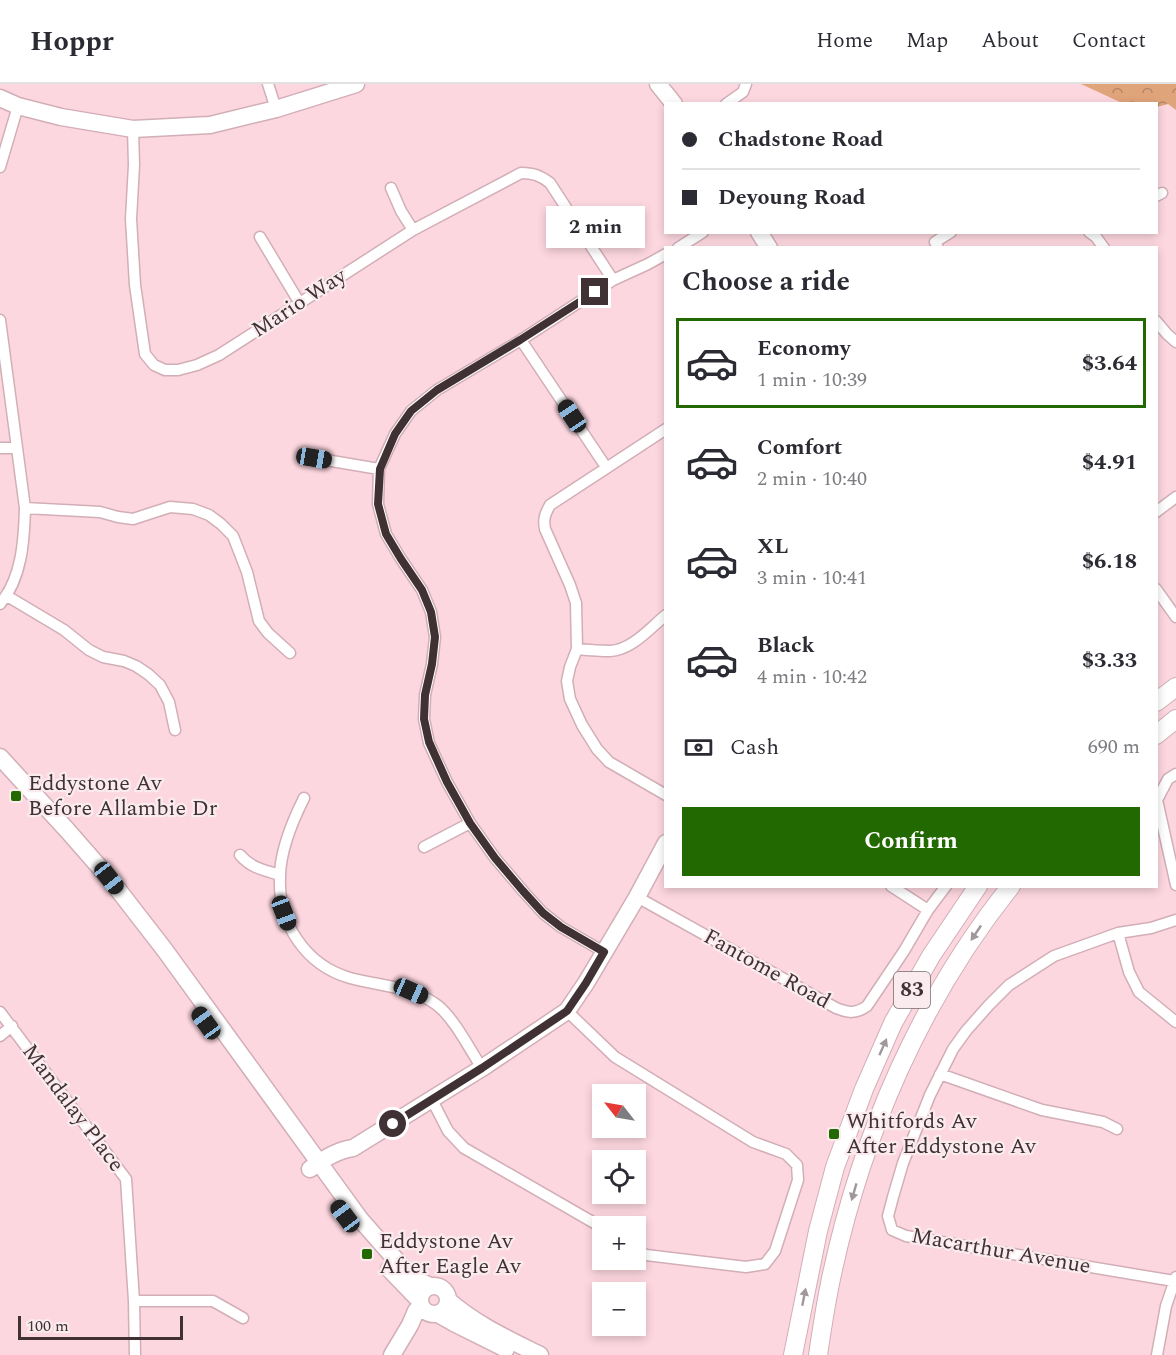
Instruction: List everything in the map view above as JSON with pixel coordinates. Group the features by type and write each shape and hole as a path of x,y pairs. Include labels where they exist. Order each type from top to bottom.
{"main road":[{"path":"0,98 18,106 61,117 133,129 210,125 276,109 356,84"},
{"path":"658,84 672,102"},
{"path":"1158,700 1176,687"},
{"path":"1158,733 1176,719"},
{"path":"0,757 68,830 157,940 318,1171 359,1234 427,1309 517,1355"},
{"path":"0,771 74,852 151,948 318,1171 411,1276 430,1286 442,1288 447,1294 446,1308 416,1311 392,1355"},
{"path":"318,1171 350,1157 353,1148 482,1068 567,1011 637,897 664,847"},
{"name":"83","path":"794,1355 818,1231 835,1167 864,1089 893,1023 931,956 977,888"},
{"name":"83","path":"818,1355 832,1274 852,1197 865,1155 892,1088 918,1032 954,967 1009,888"},
{"path":"404,1355 428,1321 422,1292 430,1286"},
{"path":"448,1300 479,1322 540,1355"}],"street":[{"path":"268,84 276,109"},
{"path":"729,102 743,92 746,84"},
{"path":"0,167 18,106"},
{"name":"Mario Way","path":"133,129 131,219 135,285 145,354 154,365 165,370 178,370 197,365 219,355 413,230 521,173 532,173 550,183 613,280"},
{"path":"391,188 400,211 413,230"},
{"path":"681,246 700,234"},
{"path":"936,245 949,234"},
{"path":"260,237 300,302"},
{"path":"604,952 561,927 543,913 495,858 470,823 447,782 429,742 424,719 425,695 435,637 431,612 422,590 386,534 378,504 380,469 395,434 411,411 437,390 613,280 664,255"},
{"path":"0,320 25,508 24,539 18,570 4,600 64,630 89,650 104,657 124,661 148,674 160,685 169,702 175,730"},
{"path":"1158,323 1176,342"},
{"path":"520,340 606,467"},
{"path":"664,430 550,505 543,520 576,603 577,649 567,681 570,699 587,733 609,762 664,794"},
{"path":"0,448 17,448"},
{"path":"314,458 380,469"},
{"path":"1158,510 1176,497"},
{"path":"25,508 100,512 133,519 170,507 193,508 209,514 233,536 237,543 248,572 259,621 268,633 290,653"},
{"path":"1158,592 1176,617"},
{"path":"577,649 612,651 624,647 637,640 664,617"},
{"path":"1158,798 1168,779 1176,774"},
{"path":"304,798 293,821 280,875 284,913 291,931 301,946 316,961 333,972 411,991 437,1005 448,1016 482,1068"},
{"path":"1158,804 1176,885"},
{"path":"424,847 470,823"},
{"path":"240,855 253,867 280,875"},
{"path":"894,888 928,910"},
{"name":"Fantome Road","path":"637,897 836,1008 846,1013 854,1013 867,1006 944,888"},
{"name":"Macarthur Avenue","path":"1175,1279 906,1236 892,1230 888,1216 903,1163 930,1095 953,1049 988,1005 1009,985 1054,956 1118,933 1151,928 1176,920"},
{"path":"1118,933 1129,972 1139,992 1176,1022"},
{"path":"567,1011 615,1057 753,1142 786,1154 797,1165 798,1180 775,1251 765,1264 746,1267 646,1255"},
{"name":"Mandalay Place","path":"0,1012 126,1179 135,1355"},
{"path":"0,1036 12,1026"},
{"path":"940,1074 1042,1110 1103,1122 1117,1129"},
{"path":"432,1100 448,1131 464,1148 592,1222"},
{"path":"1156,1355 1166,1306 1175,1279"},
{"path":"134,1301 213,1301 243,1318"}],"green space":[{"path":"1081,84 1176,84 1176,110 1168,104 1158,107 1158,102 1120,102"}],"place":[{"name":"Eddystone Av Before Allambie Dr","path":"16,796"},
{"name":"Whitfords Av After Eddystone Av","path":"834,1134"},
{"name":"Eddystone Av After Eagle Av","path":"367,1254"}],"route":[{"path":"393,1124 567,1011 604,952 561,927 543,913 495,858 470,823 447,782 429,742 424,719 425,695 435,637 431,612 422,590 386,534 378,504 380,469 395,434 411,411 437,390 595,292"}]}
